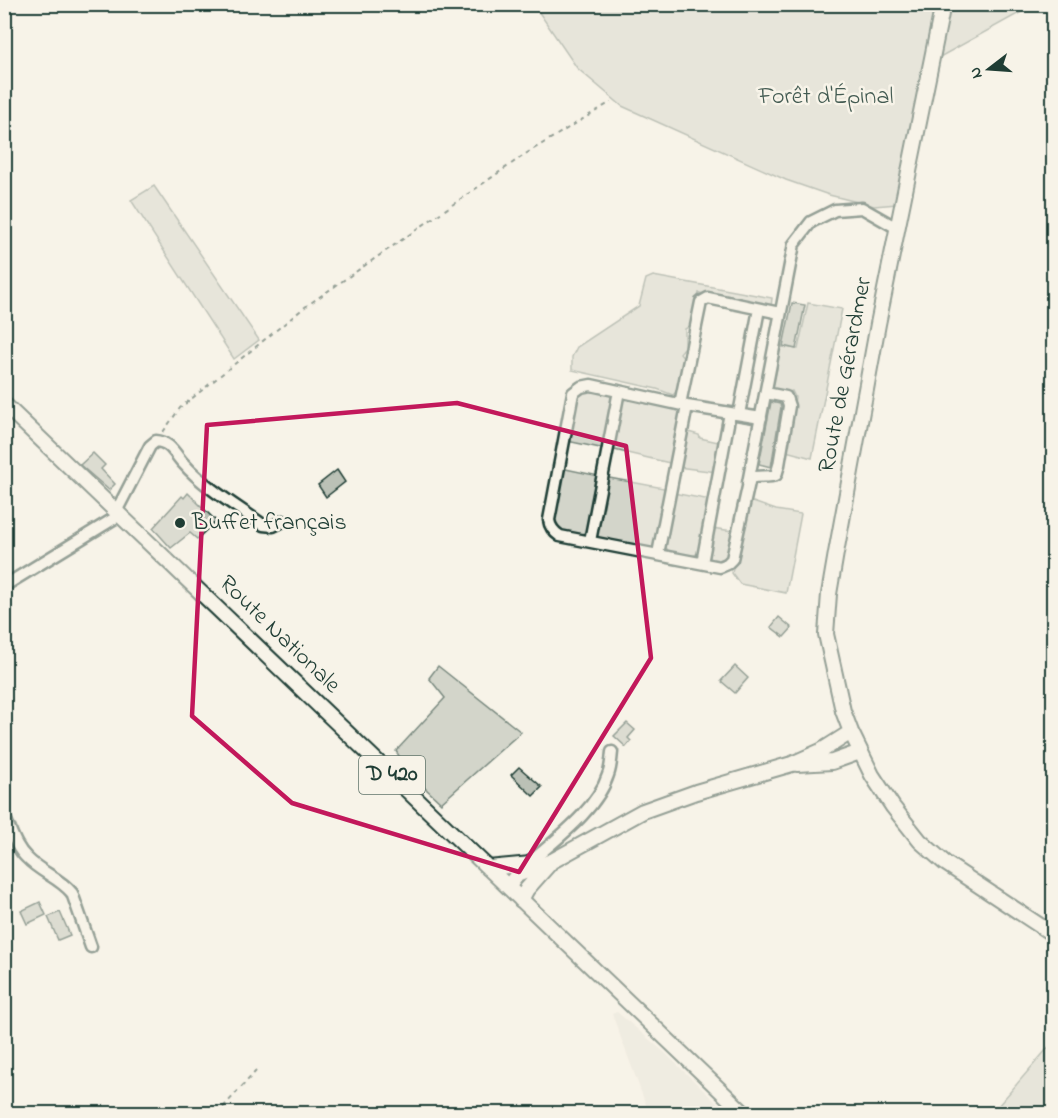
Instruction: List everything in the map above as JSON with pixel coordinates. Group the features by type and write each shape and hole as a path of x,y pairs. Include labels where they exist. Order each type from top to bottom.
{"main road":[{"name":"Route de Gérardmer","path":"943,4 878,324 829,594 826,634 843,711 851,732 872,775 893,807 920,841 945,863 1053,935"},
{"name":"Route Nationale","path":"4,404 521,900"},
{"path":"507,886 516,875 554,860 643,812 696,792 792,764 821,751 851,732"},
{"path":"792,764 831,762 860,752"},
{"path":"488,868 554,860"},
{"path":"521,900 554,860"},
{"name":"D 420","path":"521,900 745,1113"}],"street":[{"path":"761,418 585,385 576,389 573,393 549,520 554,532 560,536 720,567 727,564 732,559 748,483 761,418 766,393 780,313 794,244 811,222 835,210 862,208 897,228"},
{"path":"658,554 701,302 708,298 780,313"},
{"path":"702,563 759,309"},
{"path":"590,541 618,391"},
{"path":"748,483 750,478 759,475 776,475 779,465 789,400 786,397 766,393"},
{"path":"4,586 116,518 119,506 150,446 156,441 170,446 185,466 263,525 273,526 283,521"},
{"path":"528,864 599,795 609,774 612,752"},
{"path":"4,816 18,847 27,859 66,886 72,893 91,946"}],"path":[{"path":"156,441 180,408 305,307 527,153 611,102"},
{"path":"217,1113 256,1071"}],"highlighted area":[{"path":"457,403 626,446 651,658 519,872 292,803 192,716 207,425"}],"shaded area":[{"path":"617,1012 664,1052 727,1113 649,1113 612,1014"}],"green space":[{"name":"Forêt d'Épinal","path":"534,5 1034,5 927,64 897,204 874,206 829,195 786,180 622,106 577,68"},
{"path":"154,186 259,340 234,359 131,200"},
{"path":"653,276 772,298 771,307 699,293 692,325 685,329 685,347 680,353 685,359 680,388 673,395 657,389 572,370 572,357 577,347 639,306 646,279"},
{"path":"808,303 842,309 812,458 786,451 795,397 792,391 781,392 773,388 780,350 782,347 798,349"},
{"path":"584,389 608,393 613,399 605,449 567,441 575,396"},
{"path":"626,398 677,406 681,411 674,464 610,449 620,402"},
{"path":"685,431 699,435 700,438 723,443 717,472 678,467"},
{"path":"561,468 599,476 588,530 581,535 559,532 552,524"},
{"path":"604,477 669,489 656,544 653,548 600,539 595,532"},
{"path":"673,493 711,500 700,551 692,557 670,553 664,545"},
{"path":"753,502 776,510 801,514 786,593 740,584 732,573 746,506"},
{"path":"711,528 733,531 729,552 720,561 714,562 707,555"},
{"path":"438,666 521,732 441,803 410,774 396,751 445,698 429,678"},
{"path":"1053,1042 1053,1113 992,1113"}],"building":[{"path":"792,303 805,305 796,349 783,346"},
{"path":"771,402 780,404 781,407 771,467 759,464"},
{"path":"93,453 105,465 101,469 115,484 109,490 80,465"},
{"path":"337,470 345,482 326,497 318,485"},
{"path":"188,493 216,521 197,539 190,533 171,548 153,528 182,496 184,498"},
{"path":"779,617 792,628 784,637 771,627"},
{"path":"735,666 748,678 735,693 721,681"},
{"path":"627,723 635,730 628,738 631,741 626,747 614,736"},
{"path":"519,767 542,787 533,796 511,775"},
{"path":"40,902 46,915 27,924 21,911"},
{"path":"60,912 70,935 58,940 48,917"}],"place":[{"name":"Buffet français","path":"180,523"}]}
